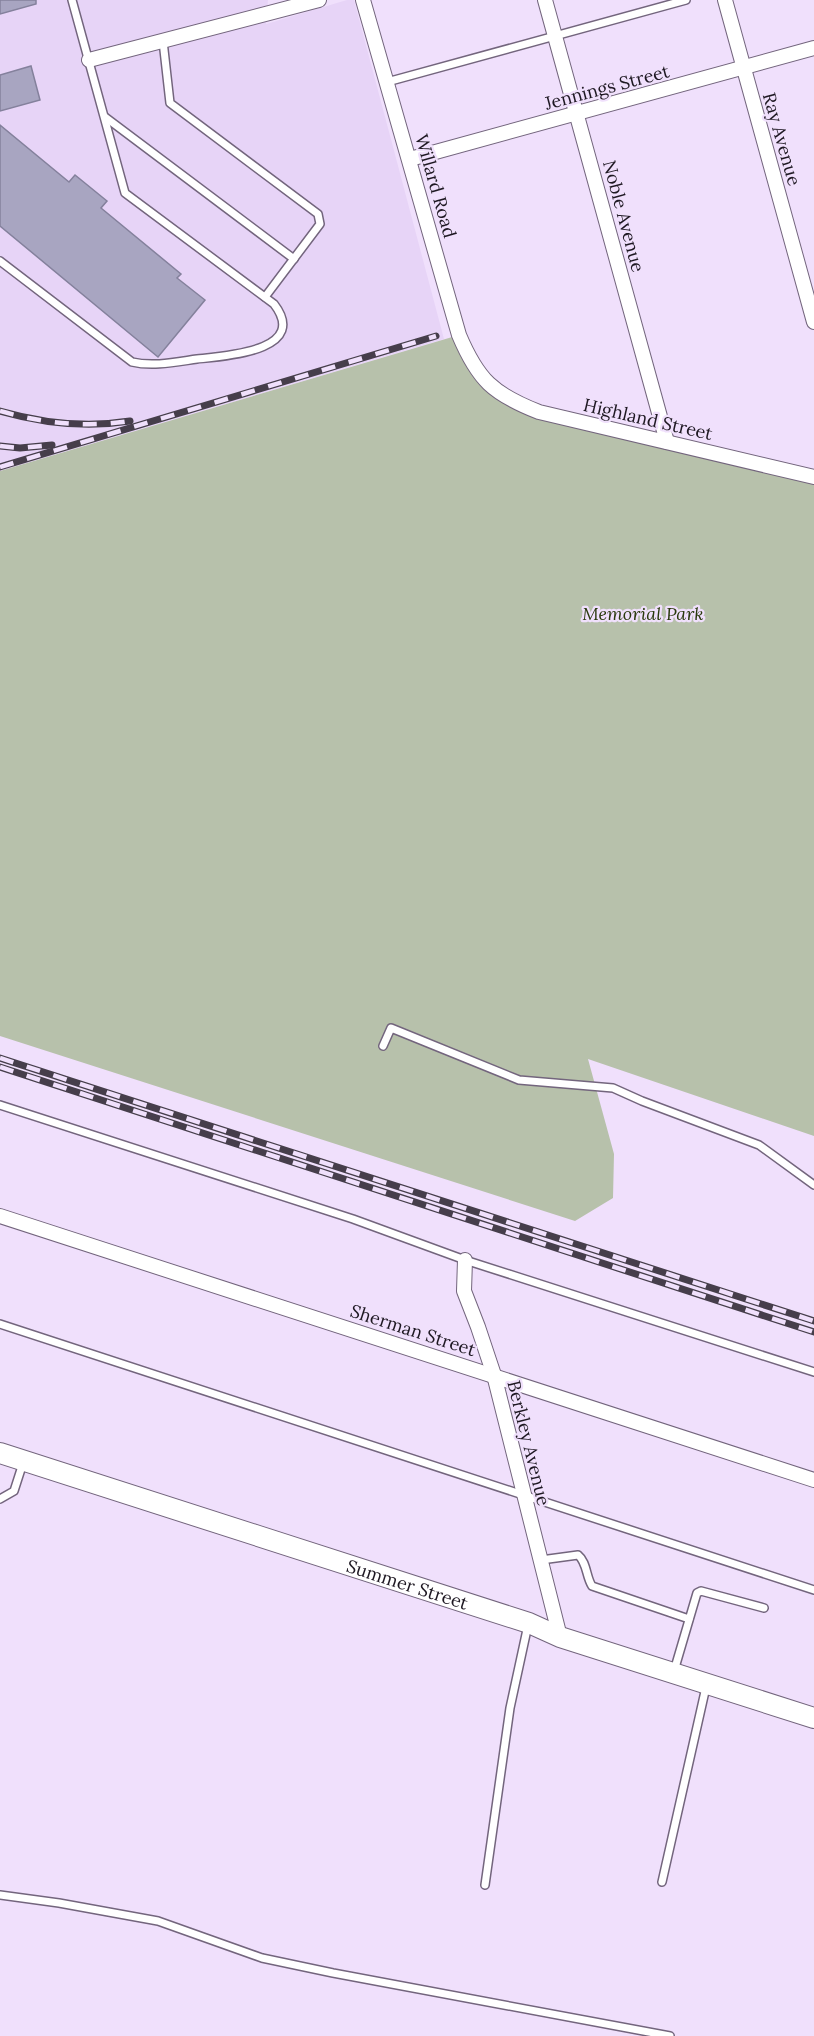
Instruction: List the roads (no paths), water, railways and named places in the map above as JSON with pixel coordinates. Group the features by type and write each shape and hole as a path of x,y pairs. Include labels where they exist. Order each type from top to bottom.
{"street":[{"path":"89,60 163,41 277,6 319,0"},
{"name":"Willard Road","path":"363,0 459,335 469,358 482,378"},
{"name":"Noble Avenue","path":"545,0 667,442"},
{"name":"Ray Avenue","path":"725,0 814,322"},
{"name":"Jennings Street","path":"410,159 814,48"},
{"name":"Highland Street","path":"482,378 515,403 539,412 814,477"},
{"name":"Sherman Street","path":"0,1216 814,1480"},
{"name":"Berkley Avenue","path":"465,1260 464,1291 494,1376 560,1637"},
{"name":"Summer Street","path":"0,1453 529,1623 560,1637 814,1718"}],"lane":[{"path":"0,261 124,358 142,364 226,356 264,347 277,338 281,331 279,310 265,297 125,193 72,0"},
{"path":"387,82 686,0"},
{"path":"163,41 170,103 318,214 320,224 265,297"},
{"path":"105,117 294,259"},
{"path":"383,1046 391,1028 519,1080 613,1088 759,1145 814,1185"},
{"path":"0,1105 353,1219 465,1260 814,1372"},
{"path":"0,1324 814,1590"},
{"path":"0,1499 14,1491 24,1461"},
{"path":"541,1560 578,1555 582,1557 588,1581 592,1586 689,1619"},
{"path":"673,1673 697,1593 701,1591 764,1608"},
{"path":"485,1885 510,1708 529,1623"},
{"path":"662,1882 706,1684"},
{"path":"0,1895 158,1921 262,1958 333,1973 670,2036"}],"railway":[{"path":"0,467 436,336"},
{"path":"0,411 32,419 64,423 97,424 130,421"},
{"path":"0,446 20,448 52,445"},
{"path":"0,1058 814,1321"},
{"path":"0,1067 814,1332"}],"park label":[{"name":"Memorial Park","path":"643,613"}]}
